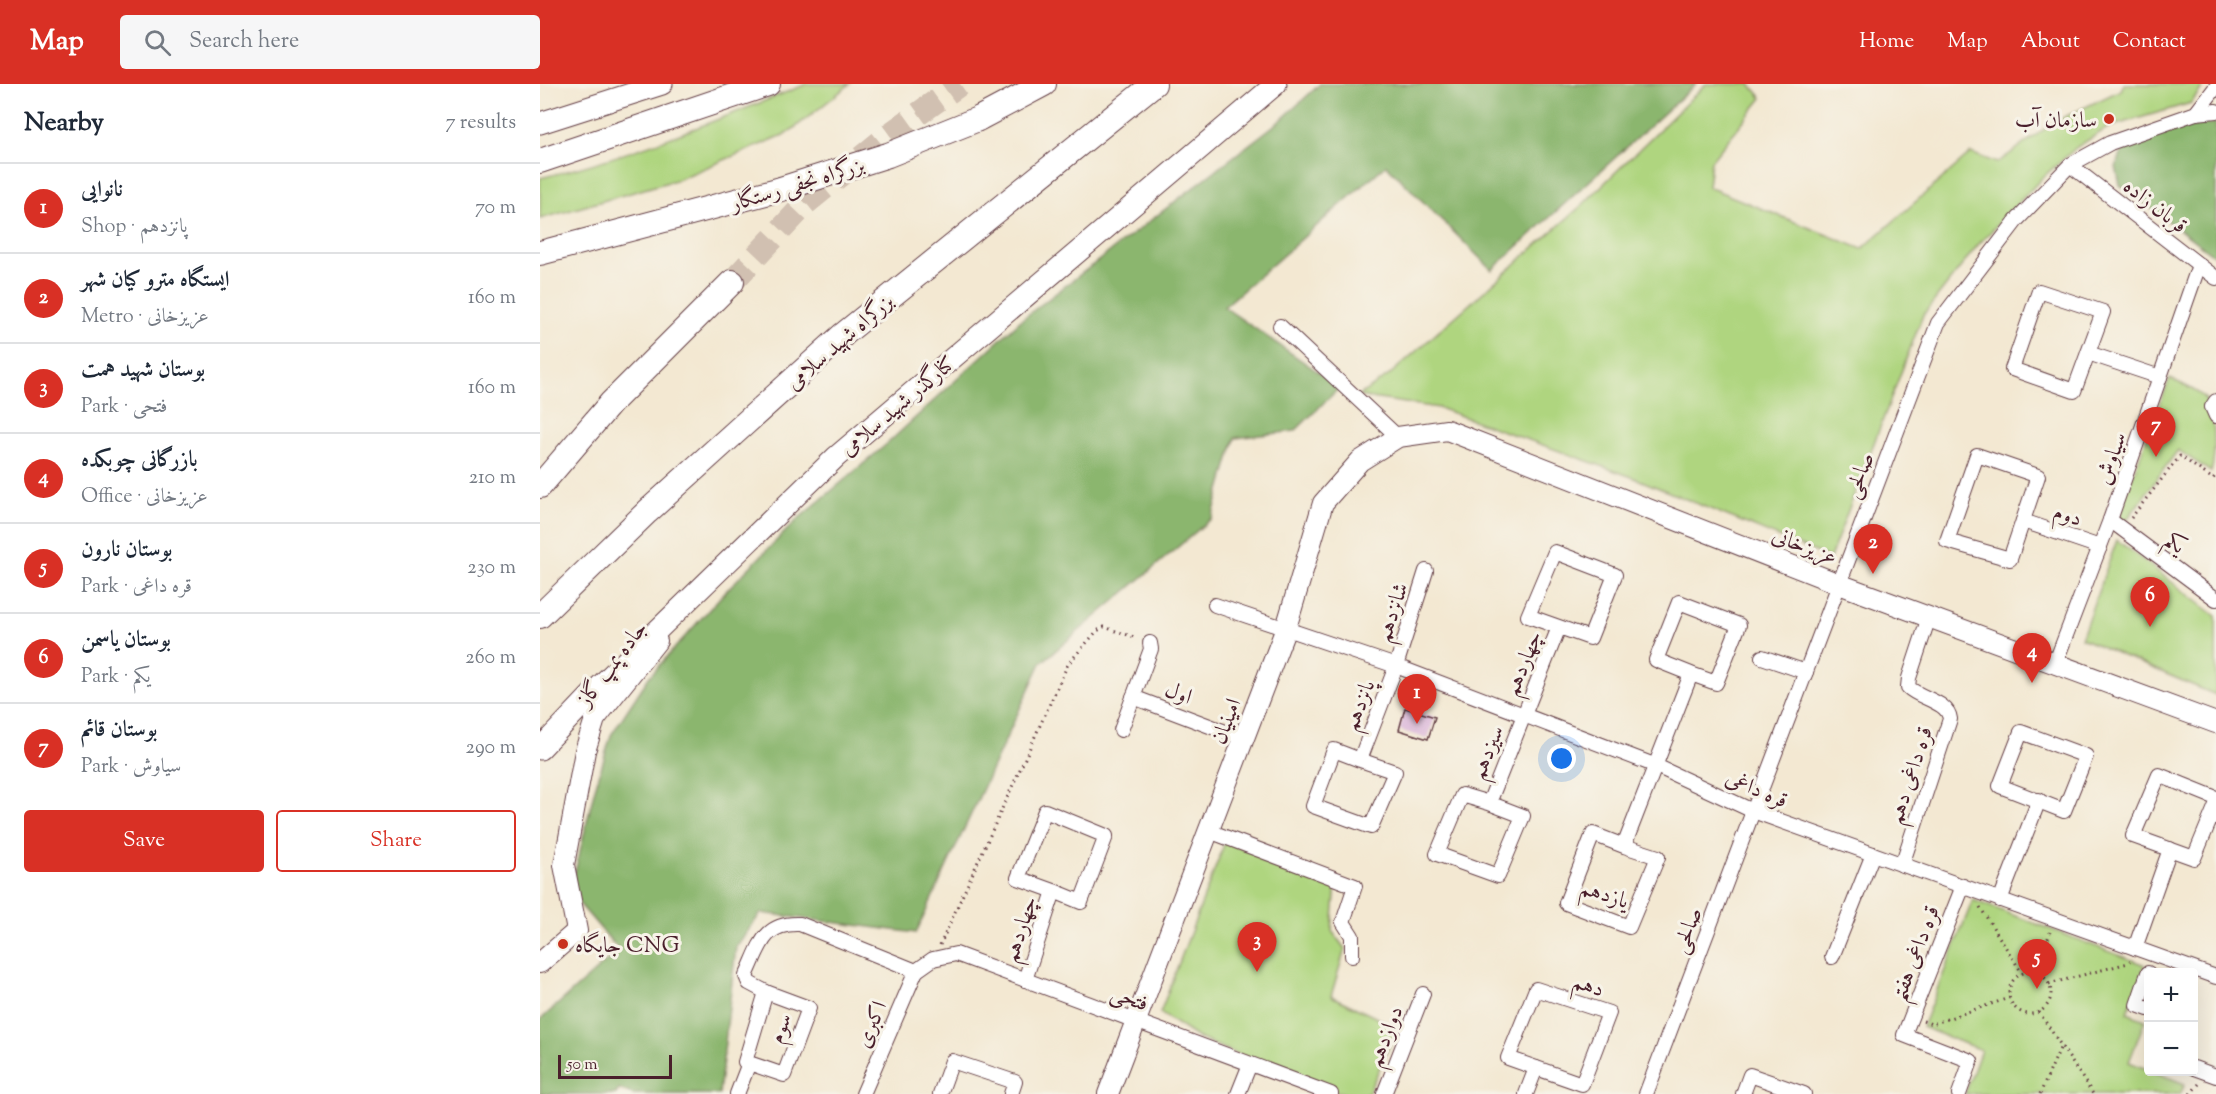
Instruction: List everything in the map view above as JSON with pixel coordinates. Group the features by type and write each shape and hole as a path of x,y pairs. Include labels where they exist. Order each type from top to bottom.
{"highway":[{"path":"540,161 768,84"},
{"name":"بزرگراه نجفی رستگار","path":"540,253 781,189 888,155 978,119 1044,84"},
{"name":"بزرگراه شهید سلامی","path":"540,616 647,512 844,334 1154,84"},
{"path":"540,486 610,403 732,282"}],"main road":[{"path":"540,123 662,84"},
{"name":"کنارگذر شهید سلامی","path":"540,749 836,457 1276,84"},
{"name":"عزیزخانی","path":"1447,430 1839,584 2216,723"},
{"name":"امینیان","path":"1108,1094 1286,628 1323,503 1360,461 1398,437 1447,430"},
{"name":"جاده پمپ گاز","path":"540,963 577,931 564,865 585,751 595,719 693,596"}],"street":[{"path":"2196,113 2216,87"},
{"name":"صالحی","path":"1646,1094 1938,323 2016,221 2070,165 2110,143 2196,113 2216,111"},
{"name":"قربان زاده","path":"2070,165 2216,278"},
{"name":"سیاوش","path":"2055,664 2110,520 2199,265"},
{"path":"2039,291 2103,312 2088,353 2074,391 2012,369 2039,291"},
{"path":"1280,326 1398,437"},
{"path":"2088,353 2160,377"},
{"path":"2216,401 2212,407 2216,416"},
{"path":"1977,455 2038,476 2023,521 2010,560 1947,541 1977,455"},
{"name":"یکم","path":"2110,520 2216,599"},
{"name":"دوم","path":"2023,521 2100,547"},
{"name":"چهاردهم","path":"1555,552 1615,575 1590,638 1559,627 1528,616 1555,552"},
{"name":"شانزدهم","path":"1396,666 1426,571"},
{"path":"1679,602 1739,625 1716,683 1690,674 1656,660 1679,602"},
{"name":"قره داغی","path":"1215,605 1396,666 1654,765 1753,811 2216,976"},
{"name":"قره داغی دهم","path":"1902,865 1950,719 1949,712 1944,707 1908,687 1929,617"},
{"name":"چهاردهم","path":"1523,715 1559,627"},
{"path":"1121,730 1151,649 1150,643"},
{"path":"1762,657 1806,672"},
{"name":"پانزدهم","path":"1360,760 1396,666"},
{"path":"1624,846 1690,674"},
{"name":"اول","path":"1133,697 1244,739"},
{"name":"سیزدهم","path":"1489,803 1523,715"},
{"path":"2021,732 2086,756 2064,811 2039,800 2000,786 2021,732"},
{"name":"پانزدهم","path":"1334,750 1360,760 1395,772 1371,827 1313,806 1334,750"},
{"path":"2216,798 2159,775 2133,836 2194,858 2216,806"},
{"name":"سیزدهم","path":"1462,795 1489,803 1522,816 1497,876 1437,854 1462,795"},
{"path":"2000,900 2039,800"},
{"name":"چهاردهم","path":"1045,811 1106,836 1081,902 1054,891 1018,878 1045,811"},
{"path":"1209,831 1355,886 1343,922 1352,936 1352,956"},
{"name":"یازدهم","path":"1593,834 1624,846 1658,857 1629,927 1566,903 1593,834"},
{"path":"2135,948 2170,849"},
{"path":"1832,957 1873,854"},
{"name":"قره داغی هفتم","path":"1959,1094 1971,1062 1904,1035 1963,886"},
{"name":"چهاردهم","path":"1025,980 1054,891"},
{"path":"766,992 749,983 746,976 768,930 780,924 800,924 916,971"},
{"name":"فتحی","path":"916,971 933,959 956,954 1331,1094"},
{"path":"2151,968 2155,955"},
{"name":"اکبری","path":"863,1094 916,971"},
{"name":"دهم","path":"1536,989 1609,1013 1582,1084 1536,1068 1509,1058 1536,989"},
{"name":"سوم","path":"766,992 809,1008 784,1075 749,1063 745,1062 766,992"},
{"name":"دوازدهم","path":"1384,1094 1423,994"},
{"path":"940,1094 952,1061 1015,1082 1011,1094"},
{"name":"سوم","path":"737,1094 749,1063"},
{"path":"1238,1094 1250,1064"},
{"path":"1526,1094 1536,1068"},
{"path":"2198,1070 2216,1076"},
{"path":"1743,1094 1750,1075 1804,1094"}],"path":[{"path":"2123,529 2180,456 2213,479 2216,475"},
{"path":"933,959 1068,664 1097,631 1104,627 1150,643"},
{"path":"1983,894 1979,906 2022,973"},
{"path":"2037,974 2054,919"},
{"path":"2049,984 2128,963 2135,948"},
{"path":"2022,973 2037,974 2049,984 2050,999 2039,1012 2023,1013 2016,1009 2009,998 2010,985 2022,973"},
{"path":"1911,1017 1932,1024 2009,998"},
{"path":"2039,1012 2093,1094"},
{"path":"2040,1094 2061,1046"}],"green space":[{"path":"807,84 850,84 788,133 679,179 540,219 540,178 642,148"},
{"path":"1320,84 1696,84 1492,270 1386,165 1224,307 1340,387 1295,431 1235,438 1212,518 1041,663 916,933 761,913 736,947 719,1094 633,1094 619,1089 616,1094 540,1094 540,1020 619,950 570,893 594,792 611,735 649,677 723,594 798,519 888,443 1021,320 1281,120"},
{"path":"1706,84 1750,84 1762,98 1711,161 1708,187 1862,249 1971,153 1997,163 2056,121 2121,90 2124,84 2205,84 2191,103 2109,127 2077,147 2043,177 1978,245 1923,315 1830,558 1632,477 1439,408 1358,396 1388,376 1580,207"},
{"path":"2216,123 2216,257 2120,185 2116,167 2124,147 2173,128"},
{"path":"2170,378 2190,388 2206,400 2212,416 2214,436 2211,472 2178,450 2123,525 2116,519"},
{"path":"2117,540 2216,616 2216,695 2081,638"},
{"path":"1225,842 1336,883 1332,931 1345,949 1331,996 1392,1025 1395,1034 1368,1094 1346,1094 1316,1086 1198,1038 1160,1013"},
{"path":"1973,900 2145,965 2127,1013 2144,1020 2129,1062 2144,1068 2144,1076 2165,1076 2185,1084 2180,1094 1965,1094 1981,1050 1922,1027"}],"building":[{"path":"1405,708 1435,717 1428,739 1399,730"}],"tunnel":[{"path":"732,282 806,203 889,135 960,84"}],"place":[{"name":"سازمان آب","path":"2109,119"},
{"name":"بوستان قائم","path":"2156,457"},
{"name":"ایستگاه مترو کیان شهر","path":"1873,574"},
{"name":"بوستان یاسمن","path":"2150,627"},
{"name":"بازرگانی چوبکده","path":"2032,683"},
{"name":"نانوایی","path":"1417,724"},
{"name":"جایگاه CNG","path":"563,944"},
{"name":"بوستان شهید همت","path":"1257,972"},
{"name":"بوستان نارون","path":"2037,989"}]}
